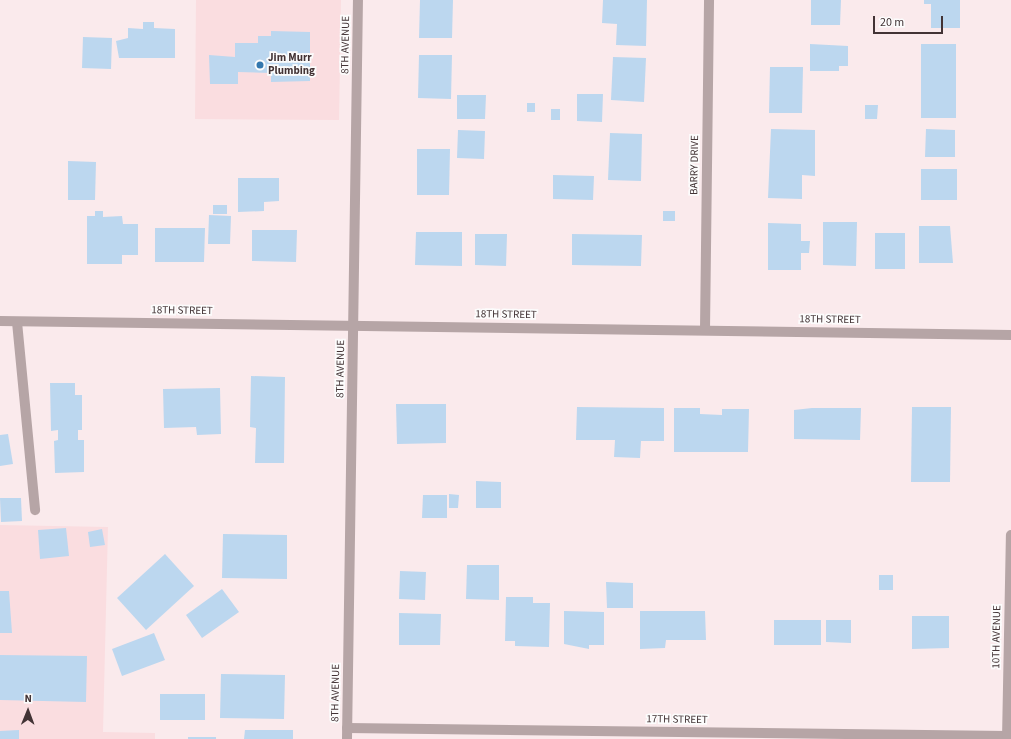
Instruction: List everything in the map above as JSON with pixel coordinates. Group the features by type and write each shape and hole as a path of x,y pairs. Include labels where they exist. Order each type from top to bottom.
{"street":[{"name":"8TH AVENUE","path":"347,739 358,0"},
{"name":"BARRY DRIVE","path":"704,330 709,0"},
{"name":"18TH STREET","path":"0,321 1011,335"},
{"path":"17,322 35,510"},
{"name":"10TH AVENUE","path":"1007,738 1011,535"},
{"name":"17TH STREET","path":"347,728 1007,738"}],"shaded area":[{"path":"196,0 341,0 339,120 195,119"},
{"path":"0,525 108,527 103,732 155,733 155,739 0,739"}],"building":[{"path":"420,0 453,0 452,38 419,38"},
{"path":"603,0 647,0 646,46 616,45 617,24 602,23"},
{"path":"811,0 841,0 840,25 811,25"},
{"path":"924,0 960,0 960,28 931,28 931,4 924,4"},
{"path":"143,22 154,22 154,28 175,29 175,58 119,58 116,41 128,38 128,28 143,29"},
{"name":"Jim Murr Plumbing","path":"271,31 310,32 310,81 271,82 271,73 238,72 238,84 210,84 209,55 235,57 235,43 258,43 258,36 271,36"},
{"path":"83,37 112,38 111,69 82,68"},
{"path":"810,44 848,46 848,66 839,66 839,71 810,71"},
{"path":"921,44 956,44 956,118 921,118"},
{"path":"419,55 452,55 451,99 418,98"},
{"path":"613,57 646,58 644,102 611,100"},
{"path":"770,67 803,67 802,113 769,113"},
{"path":"577,94 603,94 602,122 577,121"},
{"path":"457,95 486,95 485,119 457,119"},
{"path":"527,103 535,103 535,112 527,112"},
{"path":"865,105 878,105 877,119 865,119"},
{"path":"551,109 560,109 560,120 551,120"},
{"path":"771,129 815,130 815,176 802,175 802,199 768,198"},
{"path":"926,129 955,130 955,157 925,157"},
{"path":"458,130 485,131 484,159 457,158"},
{"path":"610,133 642,134 641,181 608,180"},
{"path":"417,149 450,149 449,195 417,195"},
{"path":"68,161 96,162 95,200 68,200"},
{"path":"921,169 957,169 957,200 921,200"},
{"path":"553,175 594,176 593,200 553,199"},
{"path":"238,178 279,178 279,201 264,202 264,211 238,212"},
{"path":"213,205 227,205 227,214 213,214"},
{"path":"95,211 103,211 103,217 122,216 123,224 138,224 138,255 122,255 122,264 87,264 87,216 95,216"},
{"path":"663,211 675,211 675,221 663,221"},
{"path":"209,215 231,216 230,244 208,244"},
{"path":"823,222 857,222 856,266 823,265"},
{"path":"768,223 801,224 801,241 810,241 809,253 801,253 801,270 768,270"},
{"path":"919,226 950,226 953,263 919,263"},
{"path":"155,228 205,228 204,262 155,262"},
{"path":"252,230 297,230 296,262 252,261"},
{"path":"416,232 462,232 462,266 415,265"},
{"path":"875,233 905,233 905,269 875,269"},
{"path":"475,234 507,234 506,266 475,265"},
{"path":"572,234 642,235 641,266 572,265"},
{"path":"251,376 285,377 284,463 255,463 256,428 250,427"},
{"path":"50,383 75,383 75,395 82,395 82,430 78,430 78,440 84,440 84,472 55,473 54,441 58,440 58,430 51,431"},
{"path":"220,388 221,434 197,435 196,427 164,428 163,389"},
{"path":"396,404 446,404 446,443 397,444"},
{"path":"577,407 664,408 664,441 641,441 640,458 614,457 615,440 576,440"},
{"path":"912,407 951,407 950,482 911,482"},
{"path":"674,408 700,408 700,414 722,415 722,409 749,409 748,452 674,452"},
{"path":"812,408 861,408 860,440 794,439 794,410"},
{"path":"8,434 13,464 0,466 0,435"},
{"path":"476,481 501,482 501,508 476,508"},
{"path":"449,494 459,495 458,508 449,508"},
{"path":"423,495 447,495 447,518 422,518"},
{"path":"0,498 21,498 22,521 1,522"},
{"path":"66,528 69,556 40,559 38,530"},
{"path":"102,529 105,545 90,547 88,532"},
{"path":"223,534 287,535 287,579 222,578"},
{"path":"165,554 194,586 146,630 117,598"},
{"path":"467,565 499,565 499,600 466,599"},
{"path":"400,571 426,572 425,600 399,599"},
{"path":"879,575 893,575 893,590 879,590"},
{"path":"606,582 633,583 633,608 607,608"},
{"path":"222,589 239,612 202,638 186,615"},
{"path":"0,591 9,591 12,633 0,633"},
{"path":"506,597 533,597 533,603 550,603 549,647 515,646 515,641 505,641"},
{"path":"564,611 604,612 604,645 589,645 589,649 564,644"},
{"path":"640,611 705,611 706,640 666,640 665,648 640,649"},
{"path":"399,613 441,614 440,645 399,645"},
{"path":"912,616 949,616 949,648 912,649"},
{"path":"774,620 821,620 821,645 774,645"},
{"path":"826,620 851,620 851,643 826,642"},
{"path":"154,633 165,660 122,676 112,649"},
{"path":"0,655 87,656 86,702 0,700"},
{"path":"221,674 285,675 284,719 220,718"},
{"path":"160,694 205,694 205,720 160,720"},
{"path":"19,730 19,739 0,739 0,731"},
{"path":"245,730 293,730 293,739 244,739"},
{"path":"188,737 216,737 216,739 188,739"}],"place":[{"name":"Jim Murr Plumbing","path":"260,65"}]}
